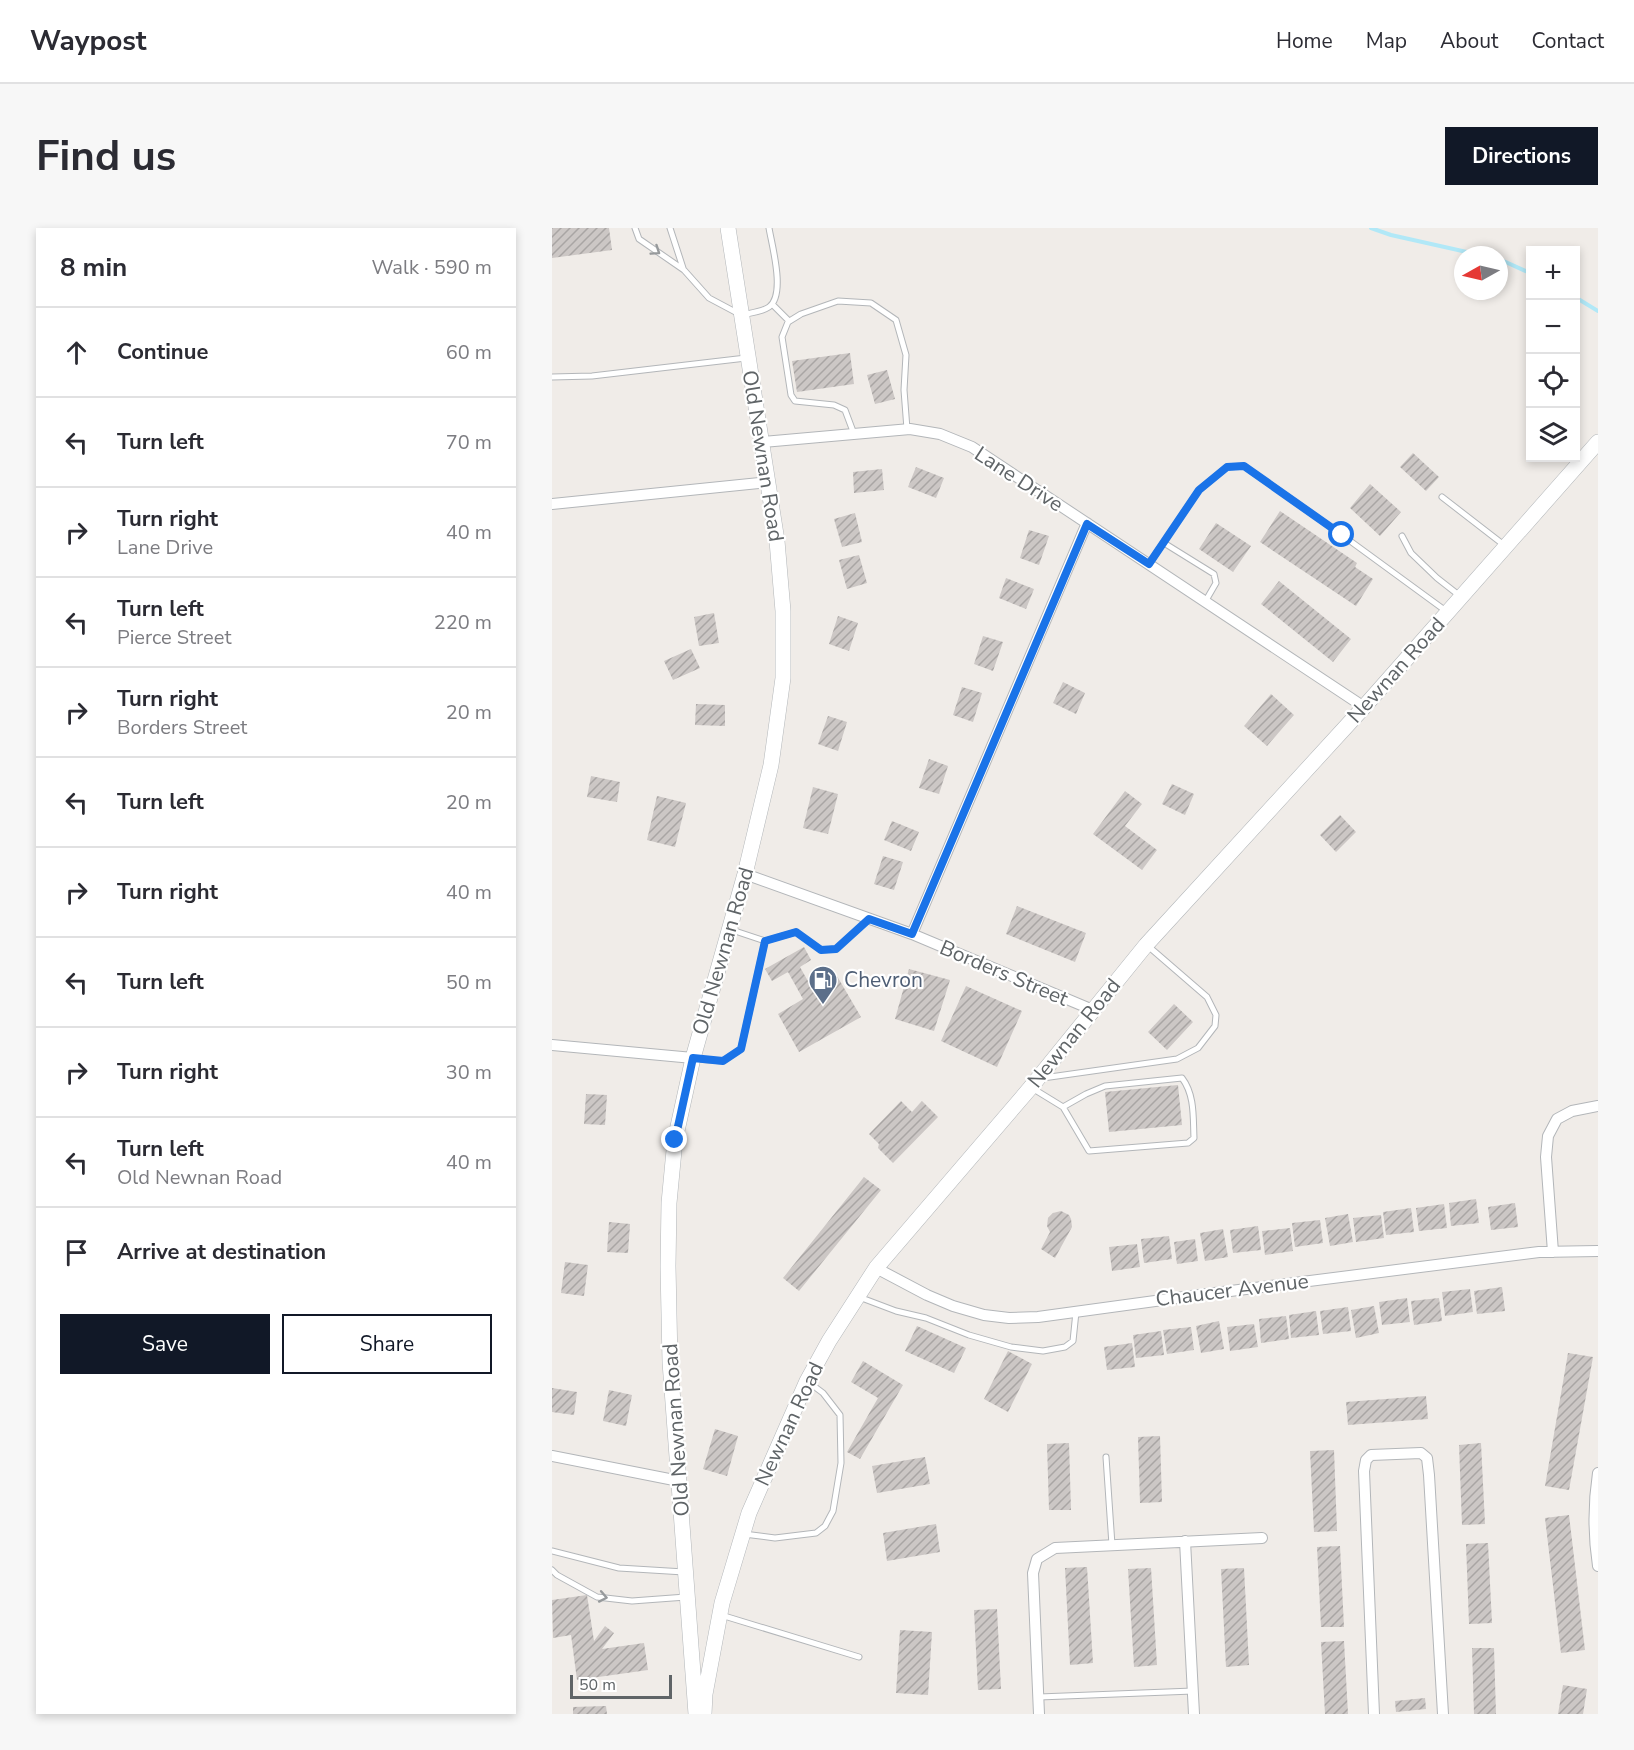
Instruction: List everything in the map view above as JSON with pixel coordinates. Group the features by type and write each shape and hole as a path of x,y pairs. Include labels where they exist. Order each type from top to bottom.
{"main road":[{"name":"Old Newnan Road","path":"696,1714 670,1362 669,1203 675,1140 693,1058 745,874 771,765 783,678 781,588 777,541 728,228"},
{"name":"Newnan Road","path":"704,1714 705,1694 720,1615 742,1534 757,1494 807,1381 829,1341 876,1268 1034,1083 1146,945 1364,707 1598,441"}],"street":[{"name":"Lane Drive","path":"763,442 907,429 940,434 972,447 1364,707"},
{"path":"552,504 769,482"},
{"path":"912,934 1087,524"},
{"name":"Borders Street","path":"745,874 912,934 1093,1010"},
{"path":"552,1045 693,1058"},
{"path":"1553,1252 1546,1157 1548,1136 1557,1119 1572,1111 1598,1106"},
{"name":"Chaucer Avenue","path":"876,1268 953,1306 984,1315 1009,1318 1038,1317 1539,1252 1598,1251"},
{"path":"1374,1714 1364,1471 1366,1460 1371,1455 1421,1453 1427,1458 1429,1475 1443,1714"},
{"path":"552,1456 679,1482"},
{"path":"1598,1473 1593,1511 1598,1566"},
{"path":"1039,1714 1033,1573 1037,1559 1055,1548 1262,1538"},
{"path":"1185,1541 1194,1714"}],"lane":[{"path":"635,228 639,239 684,270 710,298 741,315 769,307 776,299 778,288 769,228"},
{"path":"670,228 684,270"},
{"path":"854,434 845,410 834,405 795,401 791,395 782,337 789,321 801,314 838,301 871,303 896,320 906,355 904,390 907,429"},
{"path":"772,304 789,321"},
{"path":"552,377 592,376 748,357"},
{"path":"1149,564 1199,490 1227,467 1244,466 1447,612"},
{"path":"1442,497 1506,546"},
{"path":"1402,536 1411,553 1461,597"},
{"path":"1164,543 1214,574 1216,583 1205,602"},
{"path":"728,929 765,941 796,932 821,950 836,949 869,919"},
{"path":"693,1058 723,1061 741,1049 765,941"},
{"path":"1034,1083 1177,1059 1198,1048 1215,1026 1216,1015 1207,997 1146,945"},
{"path":"1034,1083 1063,1107 1089,1151 1188,1143 1194,1138 1193,1111 1188,1086 1182,1078 1105,1086 1063,1107"},
{"path":"857,1296 896,1311 926,1318 969,1335 1011,1347 1043,1351 1065,1347 1073,1341 1076,1311"},
{"path":"742,1534 775,1538 816,1533 825,1526 833,1511 842,1463 840,1415 823,1393 807,1381"},
{"path":"1106,1457 1112,1545"},
{"path":"552,1551 619,1568 686,1572"},
{"path":"552,1570 597,1597 632,1601 687,1597"},
{"path":"720,1615 859,1657"},
{"path":"1038,1697 1193,1691"}],"building":[{"path":"552,228 609,228 612,250 552,258"},
{"path":"850,353 854,384 797,392 792,361"},
{"path":"887,370 895,399 875,404 867,375"},
{"path":"1413,453 1439,477 1426,491 1400,467"},
{"path":"916,467 944,478 936,498 908,487"},
{"path":"882,469 884,490 854,493 853,472"},
{"path":"1370,484 1401,512 1380,536 1350,508"},
{"path":"1280,511 1357,563 1355,567 1373,579 1356,606 1260,542"},
{"path":"855,513 862,542 842,547 834,519"},
{"path":"1216,523 1251,546 1233,572 1199,549"},
{"path":"1029,530 1049,536 1039,565 1020,558"},
{"path":"859,555 867,583 847,589 839,560"},
{"path":"1006,578 1034,589 1026,609 999,598"},
{"path":"1279,581 1351,639 1333,662 1261,604"},
{"path":"714,613 719,643 699,646 694,617"},
{"path":"838,616 858,623 849,651 829,644"},
{"path":"983,636 1003,642 993,671 974,664"},
{"path":"691,649 700,668 673,680 664,661"},
{"path":"1063,682 1085,693 1076,714 1053,703"},
{"path":"962,687 982,693 973,722 953,715"},
{"path":"1271,694 1294,715 1267,746 1244,726"},
{"path":"696,704 725,705 725,726 695,725"},
{"path":"828,716 847,722 838,751 818,744"},
{"path":"929,759 948,766 939,794 919,788"},
{"path":"591,776 620,782 617,802 587,797"},
{"path":"1172,784 1194,794 1185,815 1162,804"},
{"path":"813,787 838,794 828,834 803,828"},
{"path":"1125,791 1142,804 1125,826 1157,850 1142,870 1093,834"},
{"path":"657,796 686,803 675,847 647,840"},
{"path":"1340,815 1356,832 1336,852 1320,835"},
{"path":"892,821 919,832 911,851 884,840"},
{"path":"883,856 903,862 894,890 874,884"},
{"path":"1017,906 1086,933 1075,962 1006,934"},
{"name":"Chevron","path":"804,947 811,960 800,967 813,990 837,976 861,1017 799,1052 778,1014 803,999 788,972 772,981 765,969"},
{"path":"909,969 950,980 934,1031 895,1019"},
{"path":"966,986 1022,1011 997,1067 941,1041"},
{"path":"1174,1004 1193,1022 1167,1050 1148,1032"},
{"path":"1178,1085 1182,1125 1109,1132 1105,1092"},
{"path":"586,1094 607,1095 605,1125 584,1124"},
{"path":"901,1101 912,1112 922,1101 938,1117 893,1163 878,1148 879,1144 869,1134"},
{"path":"864,1177 881,1190 799,1291 783,1278"},
{"path":"1476,1199 1479,1223 1451,1226 1449,1203"},
{"path":"1515,1203 1518,1227 1491,1230 1488,1207"},
{"path":"1444,1204 1447,1228 1419,1231 1416,1208"},
{"path":"1411,1208 1414,1232 1386,1235 1383,1212"},
{"path":"1061,1211 1069,1215 1072,1227 1055,1258 1041,1249 1050,1232 1047,1226 1048,1218 1053,1213"},
{"path":"1348,1214 1353,1242 1330,1246 1325,1218"},
{"path":"1381,1215 1384,1238 1356,1242 1353,1218"},
{"path":"1320,1220 1323,1243 1295,1247 1292,1223"},
{"path":"609,1222 630,1224 628,1253 607,1252"},
{"path":"1258,1226 1261,1250 1233,1253 1230,1230"},
{"path":"1290,1228 1293,1251 1265,1255 1262,1231"},
{"path":"1223,1229 1228,1257 1205,1261 1200,1233"},
{"path":"1169,1236 1172,1259 1144,1263 1141,1239"},
{"path":"1195,1239 1198,1261 1177,1264 1174,1242"},
{"path":"1137,1244 1140,1267 1112,1271 1109,1247"},
{"path":"565,1262 588,1265 584,1296 561,1293"},
{"path":"1502,1287 1505,1311 1477,1314 1474,1291"},
{"path":"1470,1289 1473,1312 1445,1316 1442,1292"},
{"path":"1407,1298 1410,1322 1382,1325 1379,1302"},
{"path":"1439,1298 1442,1321 1414,1325 1411,1301"},
{"path":"1374,1306 1379,1333 1356,1338 1351,1310"},
{"path":"1348,1307 1351,1331 1323,1334 1320,1311"},
{"path":"1316,1311 1319,1335 1291,1338 1289,1315"},
{"path":"1286,1316 1289,1339 1261,1343 1259,1319"},
{"path":"1219,1321 1224,1349 1201,1353 1196,1326"},
{"path":"1254,1324 1258,1347 1230,1351 1227,1327"},
{"path":"917,1326 966,1348 954,1373 905,1351"},
{"path":"1191,1327 1194,1350 1167,1354 1163,1330"},
{"path":"1161,1331 1164,1355 1136,1358 1133,1335"},
{"path":"1132,1343 1135,1367 1107,1370 1104,1347"},
{"path":"1008,1351 1032,1364 1008,1412 984,1399"},
{"path":"1568,1353 1593,1357 1569,1490 1545,1486"},
{"path":"863,1361 903,1385 860,1459 847,1452 878,1398 851,1382"},
{"path":"552,1388 577,1392 574,1415 552,1412"},
{"path":"609,1390 632,1395 626,1426 603,1421"},
{"path":"1426,1396 1428,1419 1348,1425 1346,1402"},
{"path":"715,1429 738,1436 727,1476 703,1469"},
{"path":"1160,1436 1162,1502 1140,1503 1138,1437"},
{"path":"1069,1443 1071,1510 1049,1510 1047,1444"},
{"path":"1481,1443 1485,1524 1462,1525 1459,1445"},
{"path":"1334,1450 1337,1531 1314,1532 1310,1451"},
{"path":"925,1457 930,1484 877,1493 872,1466"},
{"path":"1569,1515 1585,1650 1561,1653 1545,1518"},
{"path":"936,1524 940,1552 887,1561 883,1533"},
{"path":"1488,1543 1492,1623 1469,1624 1466,1544"},
{"path":"1340,1546 1344,1627 1321,1627 1317,1547"},
{"path":"1087,1567 1093,1663 1070,1665 1065,1568"},
{"path":"1151,1568 1157,1665 1134,1667 1128,1569"},
{"path":"1244,1568 1249,1665 1226,1667 1221,1569"},
{"path":"587,1595 594,1641 605,1626 614,1633 602,1649 644,1643 648,1670 577,1680 571,1635 553,1638 552,1600"},
{"path":"997,1609 1001,1689 978,1690 974,1610"},
{"path":"900,1630 932,1632 928,1695 896,1693"},
{"path":"1344,1641 1348,1714 1325,1714 1321,1642"},
{"path":"1472,1648 1494,1648 1496,1714 1474,1714"},
{"path":"1563,1685 1587,1689 1583,1714 1558,1714"},
{"path":"1425,1698 1426,1709 1396,1712 1395,1701"},
{"path":"606,1706 607,1714 573,1714 573,1707"}],"waterway":[{"path":"1371,228 1391,235 1454,249"},
{"path":"1508,263 1526,271"},
{"path":"1580,300 1598,311"}],"place":[{"name":"Chevron","path":"823,1006"}],"route":[{"path":"675,1140 693,1058 723,1061 741,1049 765,941 796,932 821,950 836,949 869,919 912,934 1087,524 1149,564 1199,490 1227,467 1244,466 1342,535"}]}
